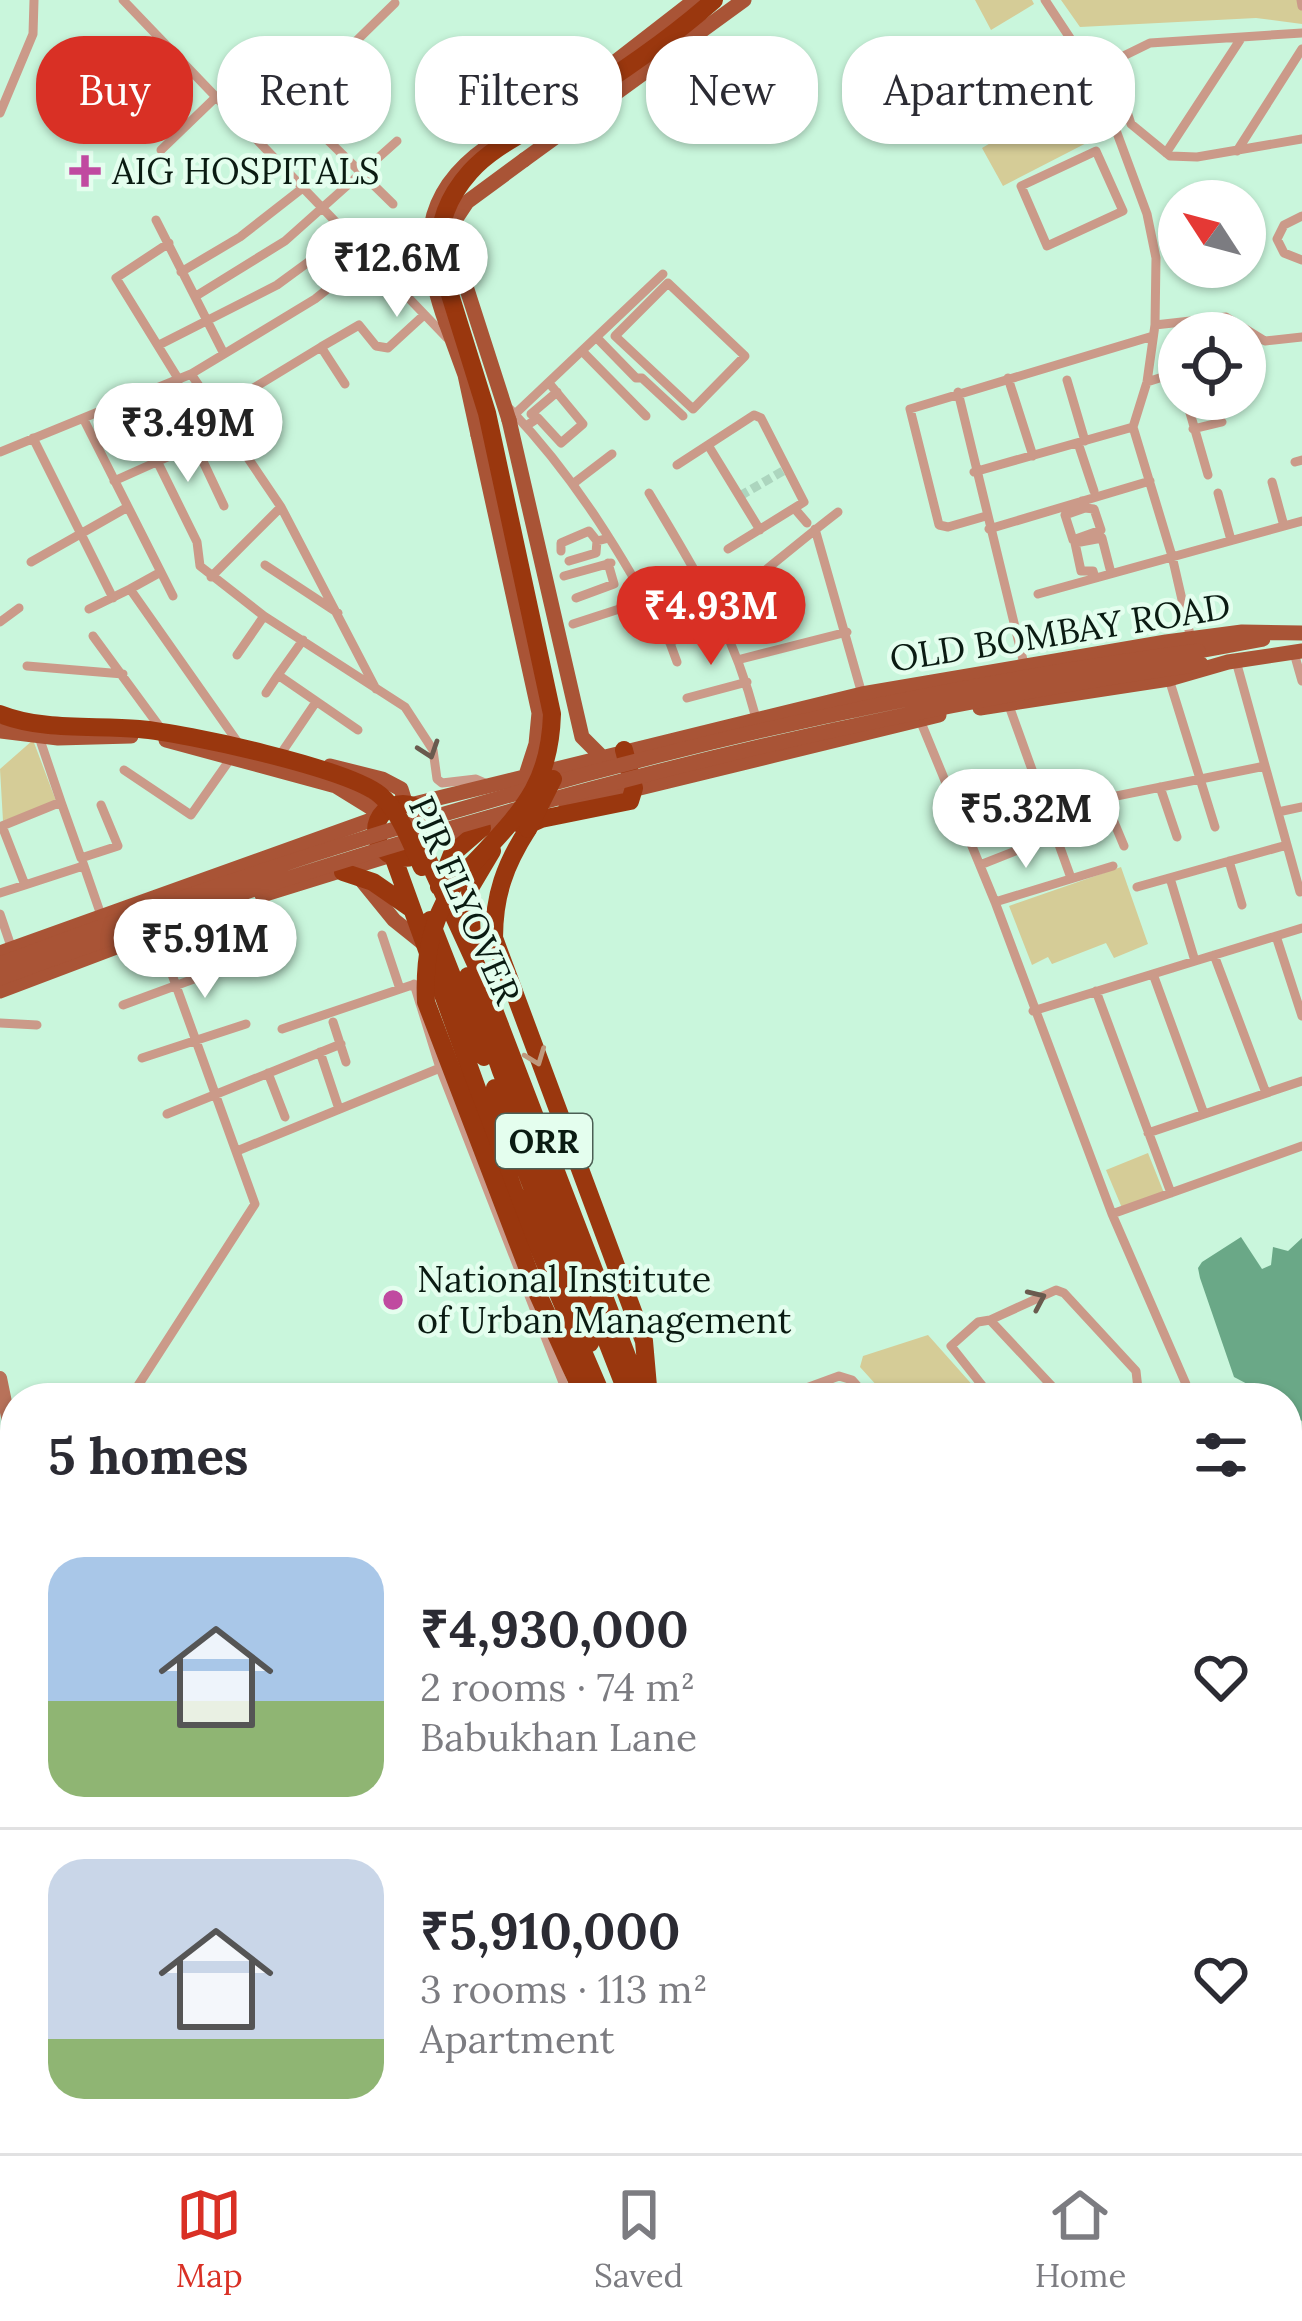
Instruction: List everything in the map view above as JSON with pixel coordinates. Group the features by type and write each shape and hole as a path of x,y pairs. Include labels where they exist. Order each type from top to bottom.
{"highway":[{"path":"578,1383 536,1290 426,1002 424,964 433,927 454,885 525,808 539,783 549,756 552,714 487,413 438,256 439,230 449,200 484,159 654,47 714,0"},
{"path":"645,1383 644,1341 494,938 494,904 504,871 542,806 554,776 564,723 504,440 449,256 449,227 466,190 492,167 700,27 729,0"},
{"name":"PJR FLYOVER","path":"0,711 46,724 183,736 344,776 384,797 422,867 472,984 622,1383"},
{"name":"PJR FLYOVER","path":"0,728 106,732 256,760 355,787 379,806 445,956 602,1383"},
{"path":"479,970 468,909 470,888 487,857 500,842 541,819 630,800 634,788 624,750"},
{"path":"408,805 425,815 429,823 424,847 409,858 392,855 378,839 382,815 394,806 408,805"},
{"path":"439,887 452,854 482,828"},
{"name":"ORR","path":"424,847 479,970 640,1383"},
{"name":"ORR","path":"392,855 549,1280 600,1383"},
{"path":"350,874 389,890 416,912"}],"main road":[{"path":"622,57 694,0"},
{"path":"696,36 744,0"},
{"path":"634,48 646,64"},
{"path":"622,73 630,85"},
{"path":"601,756 582,737 512,417 463,277 453,223 467,202 646,74"},
{"path":"492,144 465,162 434,209 428,258 434,290 465,375 539,713 526,775"},
{"name":"OLD BOMBAY ROAD","path":"408,805 862,694 1024,664 1196,651 1302,633"},
{"path":"0,964 231,880 554,783 872,705 1036,675 1196,651 1232,661"},
{"path":"0,978 225,896 551,797 909,712 1196,651"},
{"path":"424,847 634,788 920,720 1169,679 1232,661 1298,652"},
{"path":"0,711 159,726 336,786 382,815"},
{"path":"0,728 38,737 128,736 280,755 382,779 401,789 408,805"},
{"path":"336,786 350,806 346,826"},
{"path":"6,951 382,815"},
{"path":"0,991 274,891 350,874 392,855"},
{"path":"261,858 274,891"},
{"path":"350,874 424,944"}],"street":[{"path":"0,112 33,34 34,0"},
{"path":"123,0 216,97 161,150"},
{"path":"1046,0 1072,36"},
{"path":"362,36 395,3"},
{"path":"1135,53 1150,44 1302,33"},
{"path":"1166,153 1240,40"},
{"path":"1237,151 1302,49"},
{"path":"1287,72 1302,81"},
{"path":"1135,127 1166,153 1184,159 1302,139"},
{"path":"196,296 262,257 398,141"},
{"path":"263,144 424,315 512,417 554,453 603,539 647,600 677,662"},
{"path":"334,144 393,204"},
{"path":"1122,144 1147,214 1156,259 1147,382 1132,427 1196,651"},
{"path":"1093,151 1101,160 1124,211 1047,246 1022,186 1093,151"},
{"path":"1101,160 1125,152"},
{"path":"181,272 240,238 304,187"},
{"path":"1302,216 1284,225 1277,239 1284,253 1302,260"},
{"path":"156,220 224,354"},
{"path":"159,345 277,285 348,232"},
{"path":"169,244 116,278 179,380"},
{"path":"0,452 179,380 315,299 369,256"},
{"path":"630,315 663,274"},
{"path":"531,414 583,352 668,283 745,356 693,409 616,337 616,329"},
{"path":"214,412 358,325 376,346 388,349 424,315"},
{"path":"986,516 948,527 939,525 910,415 915,404 1154,331 1226,317 1265,341 1302,338"},
{"path":"598,339 635,378 642,378 683,416"},
{"path":"321,347 345,384"},
{"path":"583,352 646,416"},
{"path":"190,374 281,507 377,691"},
{"path":"1008,378 1033,456"},
{"path":"1067,380 1094,491"},
{"path":"1147,382 1158,380"},
{"path":"166,385 224,506"},
{"path":"512,417 553,387"},
{"path":"526,426 538,418 561,443 582,426 553,387"},
{"path":"958,392 1024,664"},
{"path":"127,400 197,542 197,561 211,577 405,706 433,750 437,779 442,783 476,779 486,784"},
{"path":"677,465 758,415 804,501 728,549"},
{"path":"83,418 173,596"},
{"path":"1191,420 1208,475"},
{"path":"1193,429 1222,422"},
{"path":"974,472 1132,427"},
{"path":"113,481 192,440 228,430"},
{"path":"33,438 113,598"},
{"path":"708,445 760,530"},
{"path":"574,483 612,454"},
{"path":"989,529 1083,505 1150,481"},
{"path":"1272,482 1284,526"},
{"path":"649,493 719,610 741,659 756,718"},
{"path":"1219,493 1231,540"},
{"path":"211,577 281,507"},
{"path":"31,562 126,508"},
{"path":"798,508 811,527 847,632 862,694"},
{"path":"670,643 719,610 811,527 838,512"},
{"path":"1038,594 1111,569 1302,521"},
{"path":"589,531 603,539 596,553 565,556 561,543 589,531"},
{"path":"1094,574 1082,571 1075,543 1102,538 1111,569"},
{"path":"564,577 621,558"},
{"path":"576,598 614,584 608,563"},
{"path":"265,565 338,613"},
{"path":"89,609 159,573"},
{"path":"124,770 191,814 236,752 130,590"},
{"path":"573,624 647,600"},
{"path":"0,622 19,608"},
{"path":"237,655 264,616"},
{"path":"741,659 847,632"},
{"path":"93,636 159,726"},
{"path":"266,693 302,640"},
{"path":"1298,652 1302,681"},
{"path":"1232,661 1300,892"},
{"path":"27,666 123,674"},
{"path":"278,675 358,730"},
{"path":"1169,679 1215,827"},
{"path":"687,698 747,682"},
{"path":"280,755 316,702"},
{"path":"1008,704 1071,878"},
{"path":"39,717 38,737 100,915"},
{"path":"920,720 995,902 1112,1214 1184,1383"},
{"path":"1047,810 1265,766"},
{"path":"1160,787 1177,837"},
{"path":"1104,798 1124,846"},
{"path":"26,885 1,824 61,802"},
{"path":"0,893 118,846 101,805"},
{"path":"1278,812 1302,807"},
{"path":"980,865 1056,835"},
{"path":"1137,887 1287,845"},
{"path":"1228,861 1242,905"},
{"path":"995,902 1113,866"},
{"path":"1170,878 1195,961"},
{"path":"0,914 6,951"},
{"path":"1034,1011 1302,928"},
{"path":"140,1383 255,1204 157,933"},
{"path":"382,935 440,1068 563,1383"},
{"path":"1276,936 1298,992 1302,1016"},
{"path":"1214,955 1266,1094"},
{"path":"123,1005 221,969"},
{"path":"282,1029 435,973"},
{"path":"1153,974 1204,1114"},
{"path":"1096,992 1171,1193"},
{"path":"333,1022 346,1062"},
{"path":"0,1023 37,1025"},
{"path":"142,1058 246,1024"},
{"path":"167,1114 341,1044"},
{"path":"320,1052 339,1109"},
{"path":"237,1150 440,1068"},
{"path":"268,1073 285,1117"},
{"path":"1148,1133 1302,1082"},
{"path":"1112,1214 1302,1146"},
{"path":"980,1383 951,1346 979,1322 1060,1290 1136,1371 1137,1383"},
{"path":"990,1320 1049,1383"},
{"path":"820,1383 839,1376 855,1383"}],"shaded area":[{"path":"975,0 1032,0 1034,4 991,30"},
{"path":"1061,0 1302,0 1302,24 1256,18 1080,27"},
{"path":"989,144 1085,144 1003,186 982,148"},
{"path":"33,740 56,801 3,821 0,769"},
{"path":"1121,867 1148,944 1114,958 1106,943 1052,964 1048,957 1032,965 1009,906"},
{"path":"1148,1153 1164,1193 1122,1208 1106,1170"},
{"path":"1241,1237 1262,1269 1271,1265 1273,1247 1288,1251 1302,1238 1302,1383 1245,1383 1234,1377 1200,1278 1202,1262"},
{"path":"928,1335 971,1383 874,1383 860,1367 863,1356"}],"tunnel":[{"path":"740,496 788,468"}],"place":[{"name":"AIG HOSPITALS","path":"85,171"},
{"name":"National Institute of Urban Management","path":"393,1300"}]}
